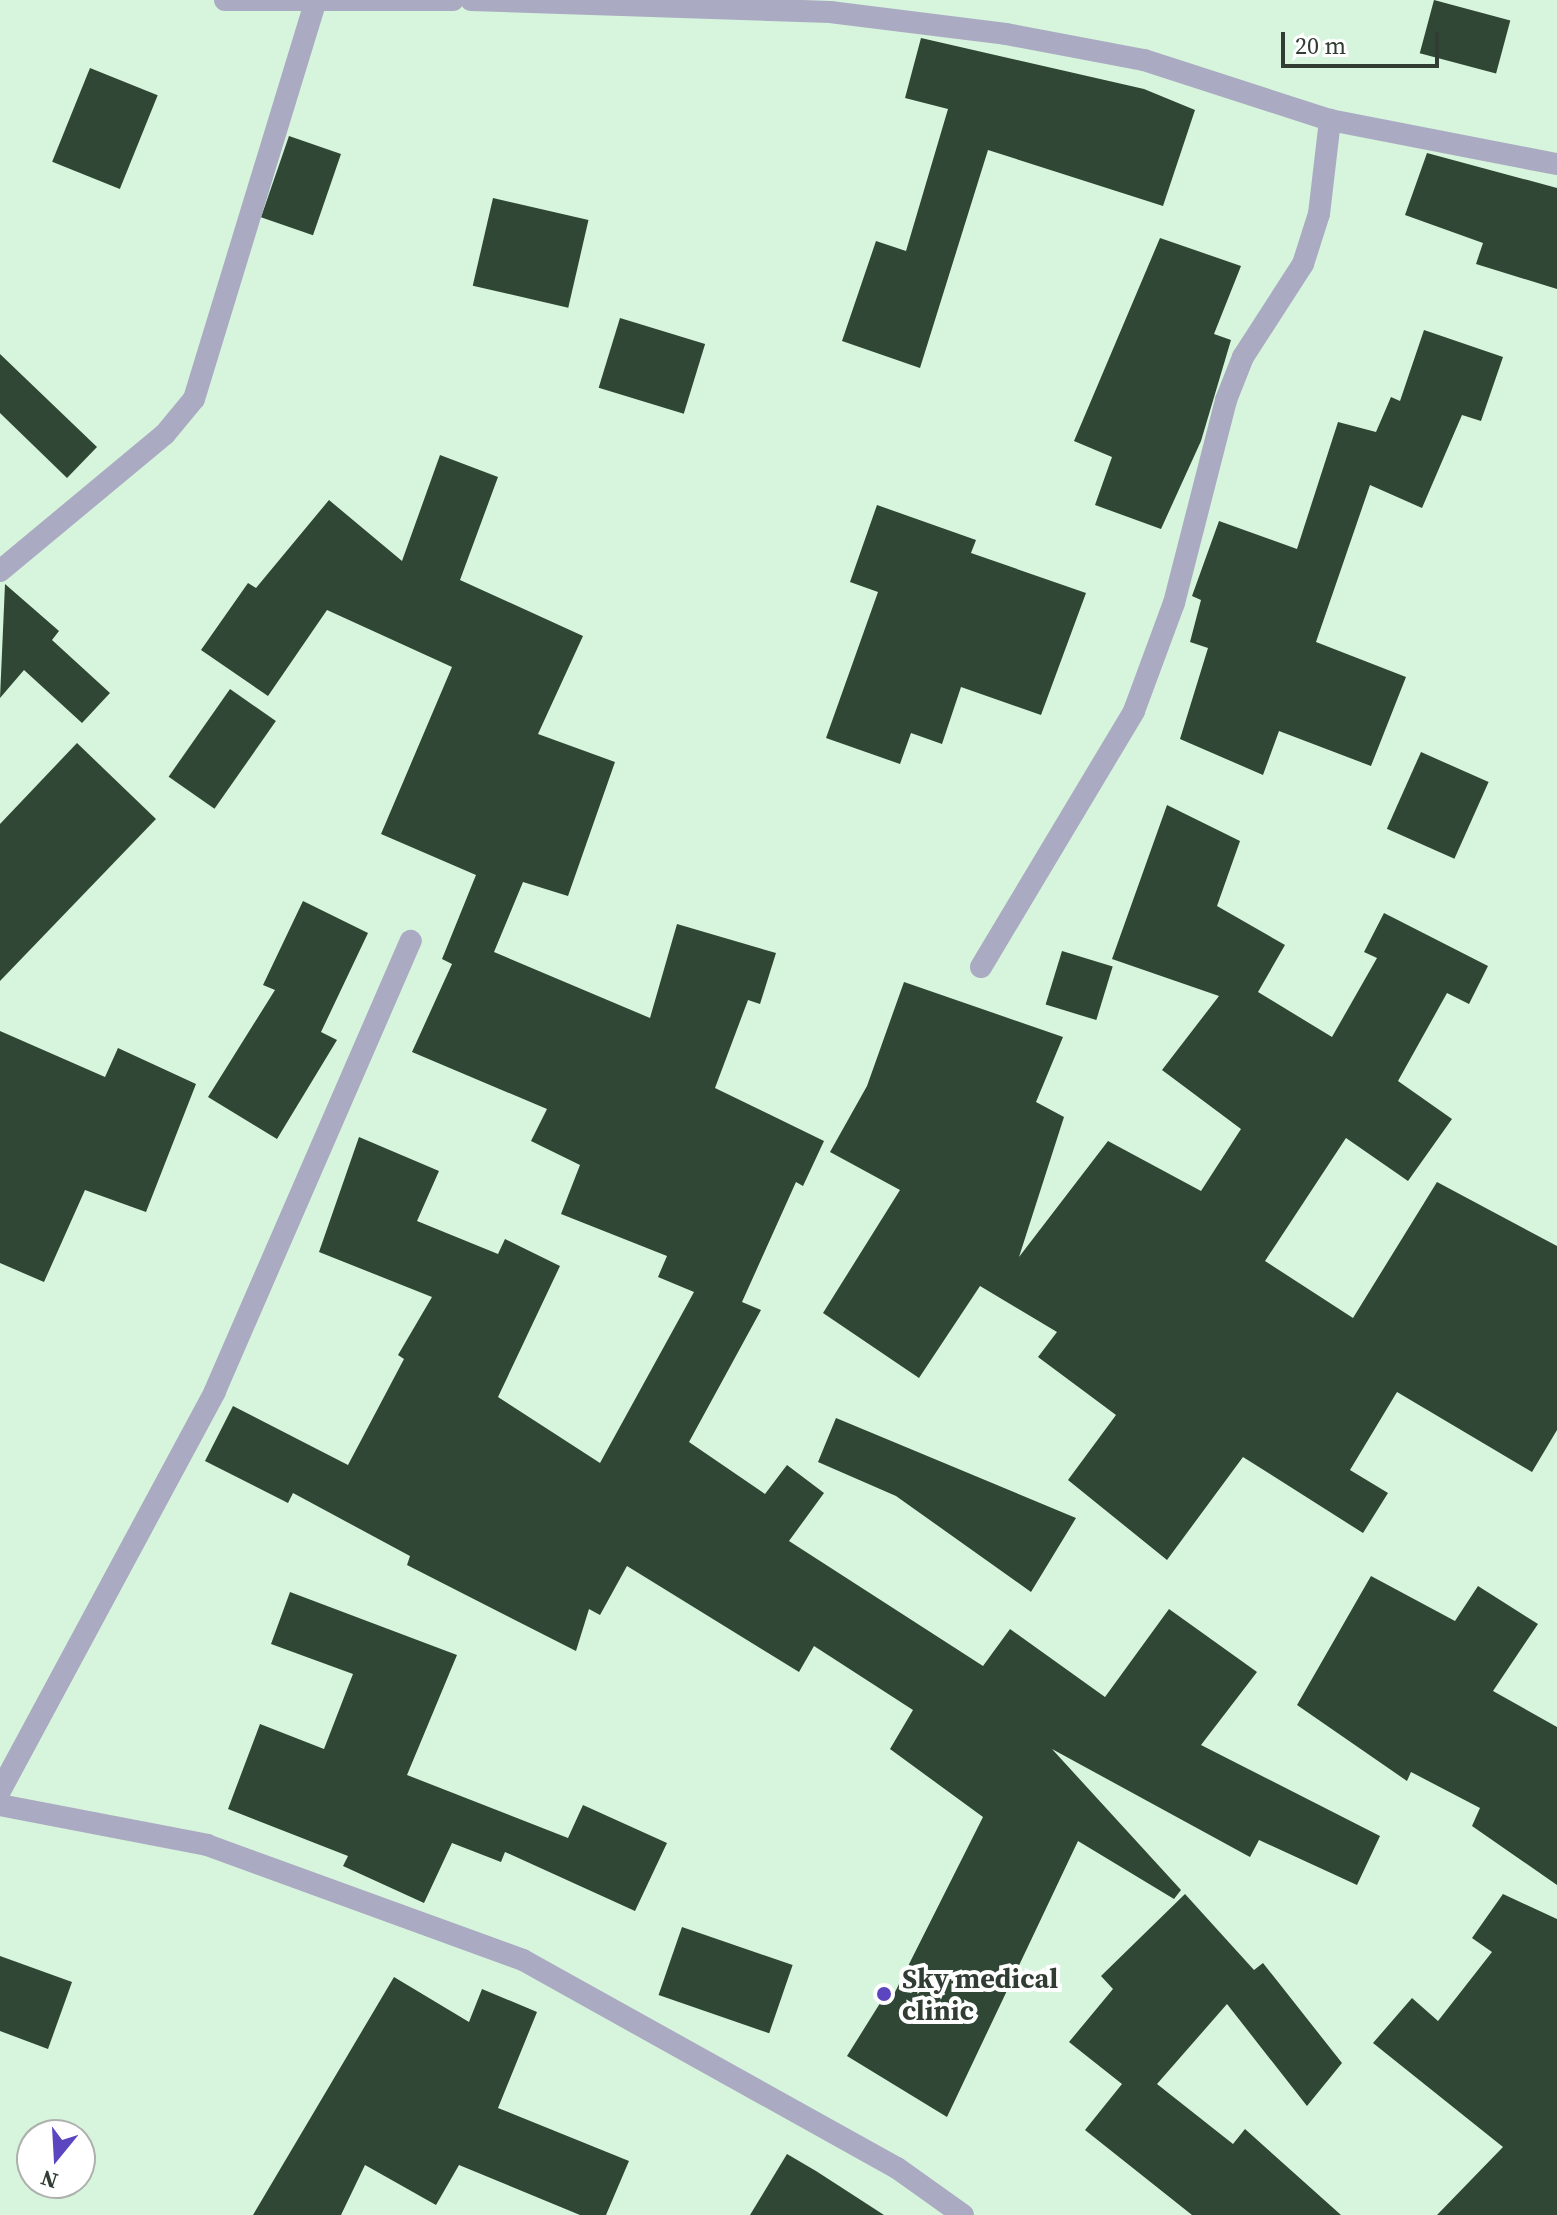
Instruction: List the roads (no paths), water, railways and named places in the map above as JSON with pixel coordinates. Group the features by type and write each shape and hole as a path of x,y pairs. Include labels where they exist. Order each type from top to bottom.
{"street":[{"path":"225,0 315,4 453,0"},
{"path":"471,0 830,12 1006,34 1144,60 1330,120 1557,164"},
{"path":"0,571 165,434 194,399 315,4"},
{"path":"981,967 1134,711 1174,603 1226,400 1243,357 1303,264 1319,214 1330,120"},
{"path":"0,1791 215,1391 411,941"},
{"path":"0,1805 207,1845 523,1960 897,2168 963,2215"}],"place":[{"name":"Sky medical clinic","path":"884,1994"}]}
